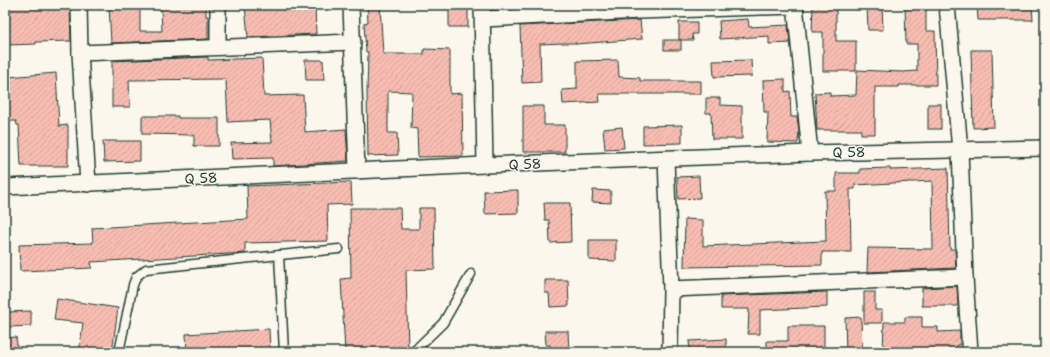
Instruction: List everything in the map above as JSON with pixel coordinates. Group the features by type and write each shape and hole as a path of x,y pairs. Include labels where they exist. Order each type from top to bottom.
{"street":[{"path":"79,5 80,53 88,184"},
{"path":"218,5 218,47"},
{"path":"351,5 357,171"},
{"path":"485,165 483,12 795,5 810,153"},
{"path":"947,5 960,150 965,277 970,352"},
{"path":"80,53 353,42"},
{"name":"Q 58","path":"5,187 485,165 810,153 1045,148"},
{"path":"666,159 671,289 670,352"},
{"path":"671,289 965,277"}],"lane":[{"path":"119,352 133,285 136,277 146,269 339,249"},
{"path":"279,255 284,352"},
{"path":"413,352 443,323 471,274"}],"building":[{"path":"6,5 35,5 35,8 70,7 71,41 36,42 36,44 8,45"},
{"path":"109,5 140,5 140,31 162,31 161,7 206,5 206,16 208,16 208,39 111,43"},
{"path":"245,5 315,5 316,34 248,37"},
{"path":"367,5 380,5 383,54 424,54 424,49 450,50 450,94 462,93 463,156 418,157 417,129 411,128 412,92 388,91 388,133 397,133 398,155 368,156 368,52 366,52 364,23 368,22"},
{"path":"449,5 468,5 468,27 449,27"},
{"path":"813,5 836,5 836,41 856,41 856,71 823,71 823,32 812,32"},
{"path":"867,5 882,5 883,30 868,30"},
{"path":"905,5 926,5 926,31 935,31 936,85 899,85 899,87 875,87 875,134 861,134 861,130 817,130 815,93 830,92 830,96 856,95 857,70 903,72 917,71 917,44 906,44"},
{"path":"977,5 1032,5 1033,20 978,20"},
{"path":"748,19 749,27 788,25 790,43 769,44 769,36 720,39 719,21"},
{"path":"640,20 642,39 576,44 540,44 541,82 522,83 520,26"},
{"path":"679,22 697,22 697,34 692,34 693,40 679,40"},
{"path":"664,40 681,40 681,50 664,50"},
{"path":"971,50 992,50 994,127 973,128"},
{"path":"208,57 208,60 262,58 264,96 303,95 305,132 346,129 348,161 273,166 273,158 232,159 231,143 272,142 270,120 228,122 225,79 129,80 130,107 112,107 112,61"},
{"path":"305,60 323,60 324,80 306,80"},
{"path":"618,60 619,77 640,78 640,81 701,81 701,94 599,94 600,102 563,104 562,90 577,89 577,61"},
{"path":"751,60 752,76 714,77 713,61"},
{"path":"56,73 59,126 68,125 68,166 21,166 19,125 17,125 16,121 5,121 5,90 8,90 7,77"},
{"path":"785,79 785,92 790,91 791,117 797,117 799,131 798,143 767,142 768,112 764,112 763,80"},
{"path":"706,98 720,98 720,105 742,106 742,139 712,139 711,113 706,113"},
{"path":"928,104 941,104 941,129 928,129"},
{"path":"523,106 544,106 544,125 565,125 565,152 523,152"},
{"path":"142,116 219,118 219,146 194,146 194,135 142,134"},
{"path":"682,125 682,143 643,144 643,126"},
{"path":"622,127 624,148 605,149 603,129"},
{"path":"103,141 140,141 140,161 104,162"},
{"path":"890,168 890,170 948,168 950,249 955,249 956,268 867,272 868,248 933,249 932,181 855,185 855,189 850,189 851,252 822,252 822,265 684,267 685,219 703,220 703,246 826,241 825,191 836,191 836,173 860,173 860,169"},
{"path":"699,176 700,198 678,199 677,177"},
{"path":"351,182 352,204 327,205 328,241 245,243 245,253 91,262 92,268 20,271 19,245 93,243 92,228 248,219 247,186"},
{"path":"518,190 518,213 485,214 484,191"},
{"path":"593,190 611,191 611,203 592,202"},
{"path":"544,203 570,203 571,242 550,243 549,220 545,220"},
{"path":"350,208 400,208 401,229 419,229 419,208 434,208 435,269 406,270 408,351 345,352 341,279 351,278"},
{"path":"589,240 616,240 616,261 589,260"},
{"path":"545,280 568,280 569,306 550,307 549,293 545,293"},
{"path":"957,286 958,306 922,306 922,288"},
{"path":"827,292 827,307 760,310 760,334 748,334 749,309 721,309 721,296"},
{"path":"864,292 875,292 875,310 882,310 882,323 864,323"},
{"path":"57,299 118,308 112,352 79,352 83,323 54,320"},
{"path":"31,311 31,326 9,327 8,312"},
{"path":"861,317 862,352 846,352 845,318"},
{"path":"905,317 922,317 922,327 938,327 938,332 960,331 960,345 957,345 957,352 883,352 884,322 905,322"},
{"path":"788,326 824,326 824,352 767,351 767,341 788,341"},
{"path":"269,329 270,352 187,352 186,334"},
{"path":"545,331 568,331 569,352 550,352 550,345 546,345"},
{"path":"16,337 18,352 5,352 5,338"},
{"path":"726,339 726,352 690,352 689,341"}]}
